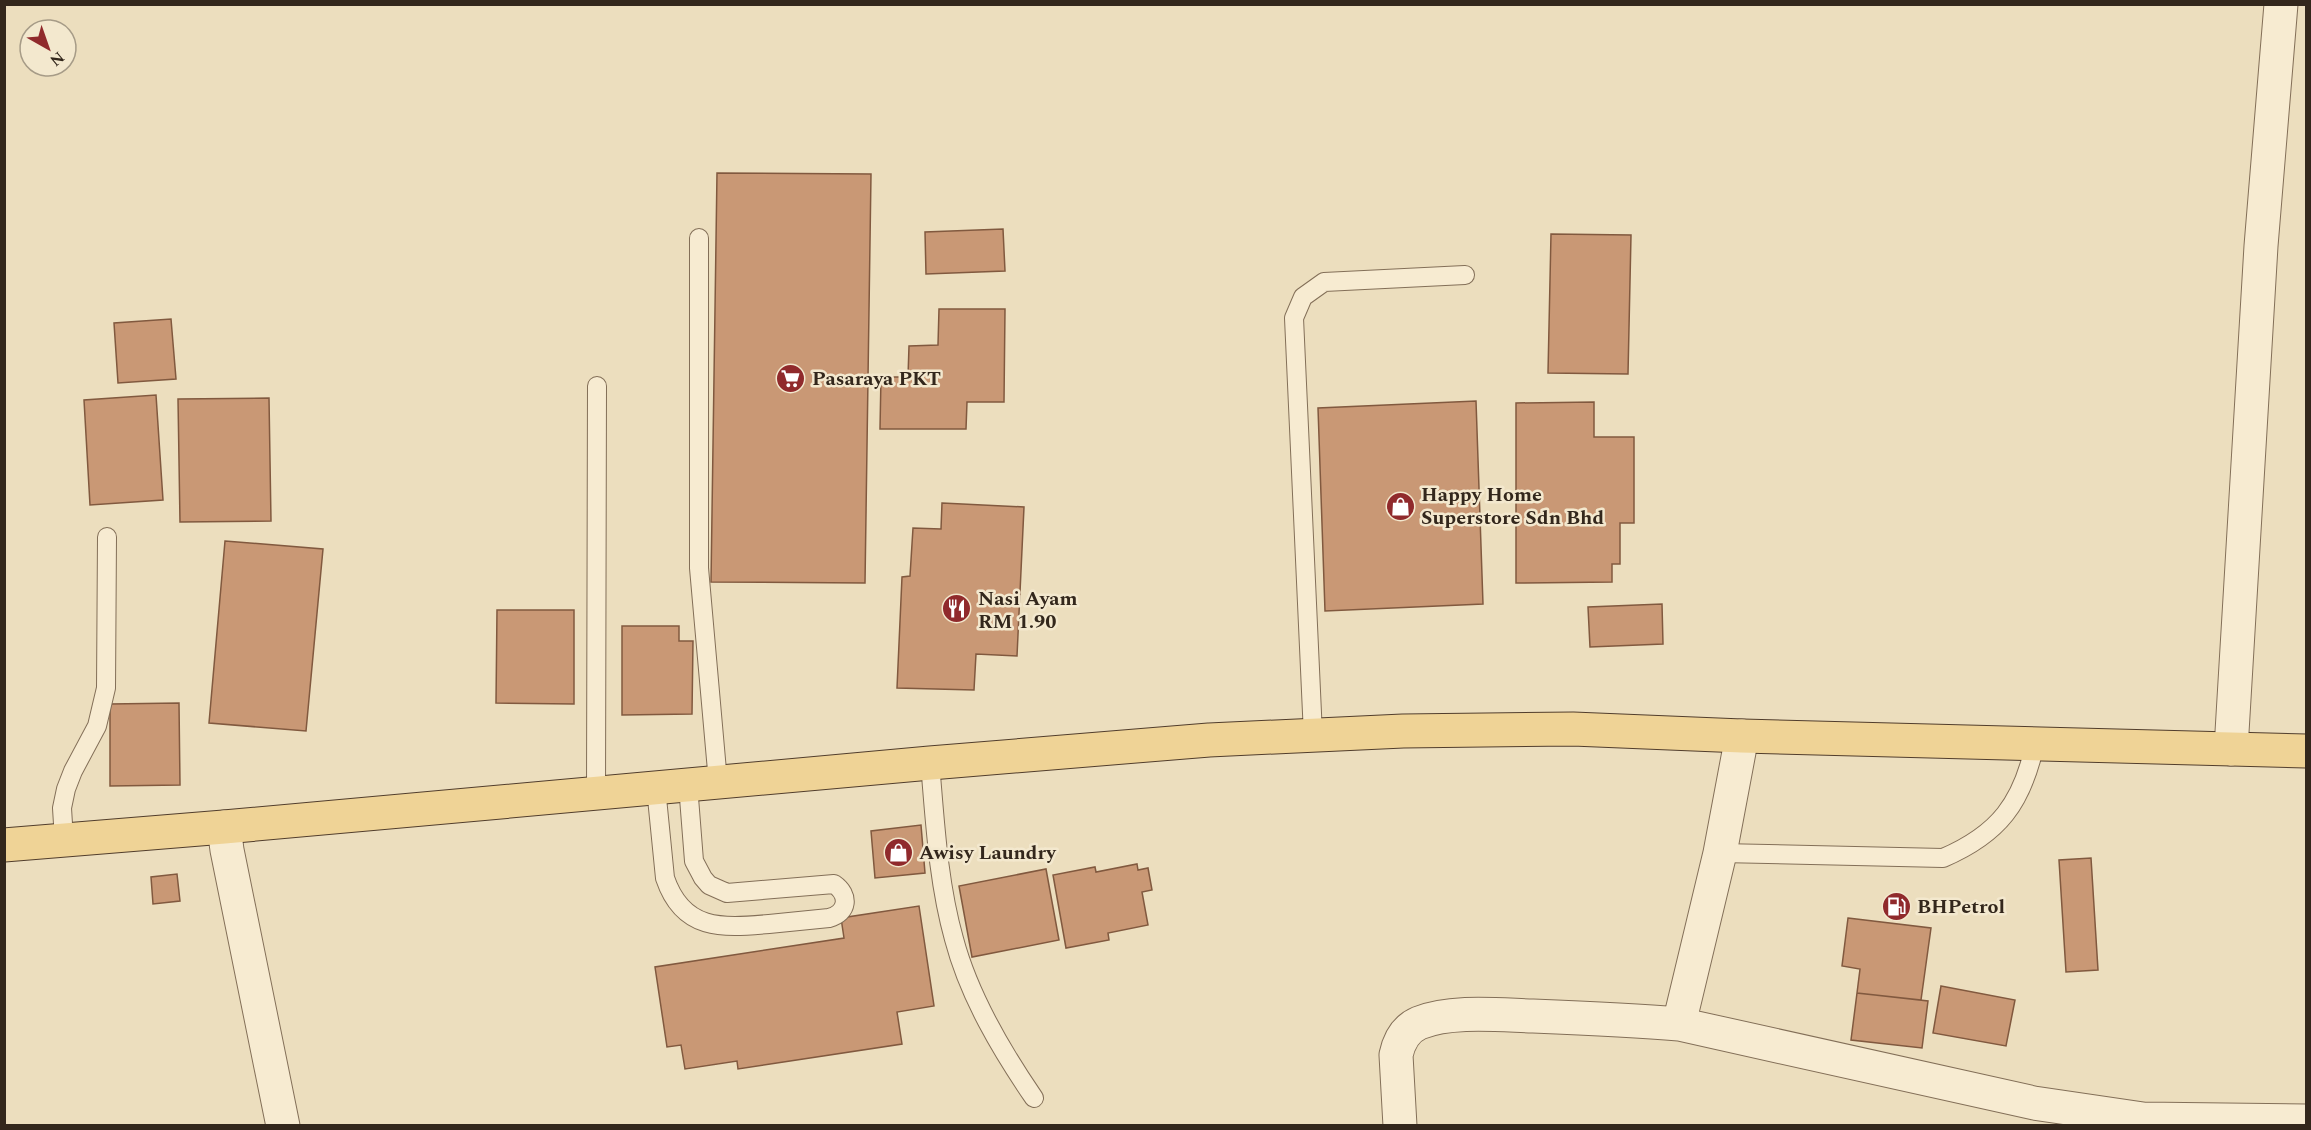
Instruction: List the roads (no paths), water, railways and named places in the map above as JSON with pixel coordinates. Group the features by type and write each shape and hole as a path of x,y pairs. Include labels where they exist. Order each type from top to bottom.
{"main road":[{"path":"4,845 1209,740 1402,730 1573,729 1742,736 2307,751"}],"street":[{"path":"2230,749 2261,246 2281,4"},
{"path":"1679,1024 1720,853 1742,736"},
{"path":"224,827 283,1125"},
{"path":"1400,1125 1396,1055 1398,1045 1405,1033 1418,1024 1435,1018 1483,1015 1679,1024 2034,1103 2143,1119 2307,1121"}],"lane":[{"path":"656,788 665,878 669,891 689,914 701,921 731,927 829,918 837,916 843,910 846,903 845,895 834,884 727,893 710,885 703,878 694,861 703,783 699,568 699,238"},
{"path":"1313,735 1294,318 1297,307 1308,293 1324,282 1465,275"},
{"path":"596,793 597,386"},
{"path":"64,840 62,808 66,789 73,771 98,726 106,688 107,537"},
{"path":"1720,853 1943,858 1967,847 1988,832 2006,814 2020,793 2030,769 2035,744"},
{"path":"930,763 937,845 954,939 966,974 986,1019 1008,1060 1034,1098"}],"place":[{"name":"Pasaraya PKT","path":"791,378"},
{"name":"Happy Home Superstore Sdn Bhd","path":"1400,506"},
{"name":"Nasi Ayam RM 1.90","path":"957,609"},
{"name":"Awisy Laundry","path":"898,852"},
{"name":"BHPetrol","path":"1896,906"}]}
